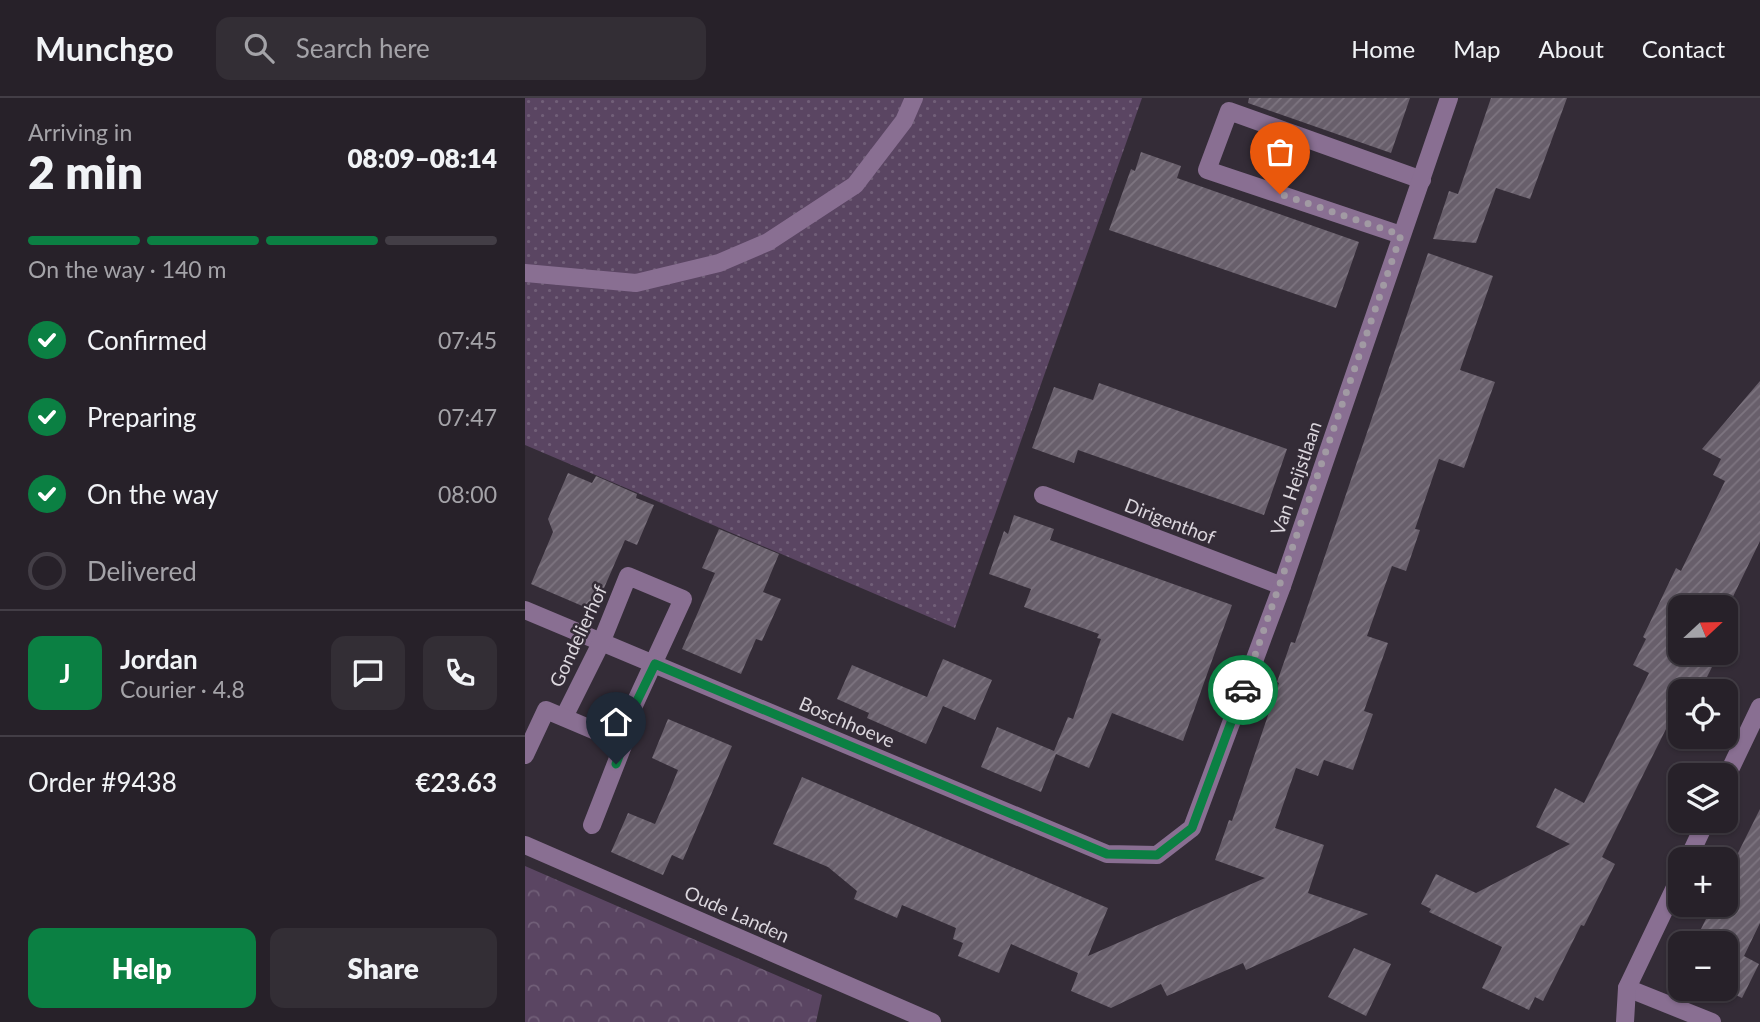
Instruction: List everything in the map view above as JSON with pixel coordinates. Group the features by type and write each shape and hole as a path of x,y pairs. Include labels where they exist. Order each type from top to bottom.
{"street":[{"path":"525,273 636,283 719,263 768,242 855,185 904,121 914,98"},
{"name":"Van Heijstlaan","path":"1157,855 1192,828 1282,586 1449,98"},
{"path":"1401,235 1207,170 1229,111 1422,180"},
{"name":"Dirigenthof","path":"1043,495 1282,586"},
{"name":"Gondelierhof","path":"564,717 601,643 628,576 683,599 618,740"},
{"name":"Boschhoeve","path":"525,610 1107,854 1157,855"},
{"path":"1733,763 1760,707"},
{"name":"Gondelierhof","path":"525,755 546,710 624,743 592,825"},
{"name":"Oude Landen","path":"525,845 932,1022"},
{"path":"1625,1022 1627,988 1668,902"},
{"path":"1627,988 1712,1022"}],"green space":[{"path":"525,98 1142,98 955,628 525,445"},
{"path":"525,866 822,995 816,1022 525,1022"}],"building":[{"path":"1249,98 1410,98 1391,153 1248,103"},
{"path":"1491,98 1567,98 1530,199 1496,188 1476,243 1433,239 1449,191 1458,194"},
{"path":"1141,152 1181,166 1177,178 1359,242 1336,308 1109,230 1131,169 1135,171"},
{"path":"1428,253 1493,276 1460,370 1495,382 1464,468 1439,459 1415,529 1420,530 1406,571 1392,566 1367,636 1388,643 1364,711 1373,714 1353,770 1324,760 1318,776 1296,768 1275,828 1324,845 1308,893 1368,914 1246,970 1243,963 1167,996 1161,984 1111,1008 1071,991 1078,973 1011,944 999,973 958,956 963,943 953,939 956,928 902,905 897,918 854,899 857,891 828,867 773,844 802,777 1108,908 1088,956 1265,878 1215,860 1229,820 1232,821 1291,642 1295,643"},
{"path":"1760,381 1760,541 1734,595 1668,595 1668,665 1713,665 1706,679 1668,679 1668,725 1602,857 1615,864 1543,1001 1535,997 1529,1010 1482,988 1502,947 1429,912 1431,909 1421,904 1436,874 1476,893 1570,844 1536,827 1555,788 1584,803 1649,673 1633,665 1646,639 1643,637 1676,568 1681,571 1725,481 1713,475 1721,459 1702,449"},
{"path":"1099,383 1287,449 1264,515 1078,450 1074,463 1032,448 1054,387 1093,400"},
{"path":"568,473 592,483 596,476 637,494 636,498 654,505 637,545 625,540 594,611 531,584 553,532 548,519"},
{"path":"1014,515 1054,529 1050,540 1232,605 1183,741 1112,713 1089,768 1056,754 1041,792 981,767 997,727 1054,751 1068,717 1073,719 1101,639 1097,638 1099,634 1024,607 1031,589 989,574 1004,531 1008,534"},
{"path":"719,529 779,554 763,592 781,599 762,641 756,639 741,674 682,649 715,573 702,568"},
{"path":"943,659 992,680 975,720 943,706 926,744 867,718 869,713 837,699 852,665 927,697"},
{"path":"668,719 732,746 683,860 672,855 663,875 611,852 628,813 655,824 667,797 678,770 652,758"},
{"path":"1760,809 1760,923 1744,956 1759,964 1742,998 1738,996 1738,931 1700,931 1707,917 1738,917 1738,853"},
{"path":"1354,948 1391,964 1366,1016 1328,997"}],"way so far":[{"path":"1243,690 1282,586 1401,235 1280,194"}],"route":[{"path":"616,764 624,743 618,740 655,664 1107,854 1157,855 1192,828 1243,690"}]}
